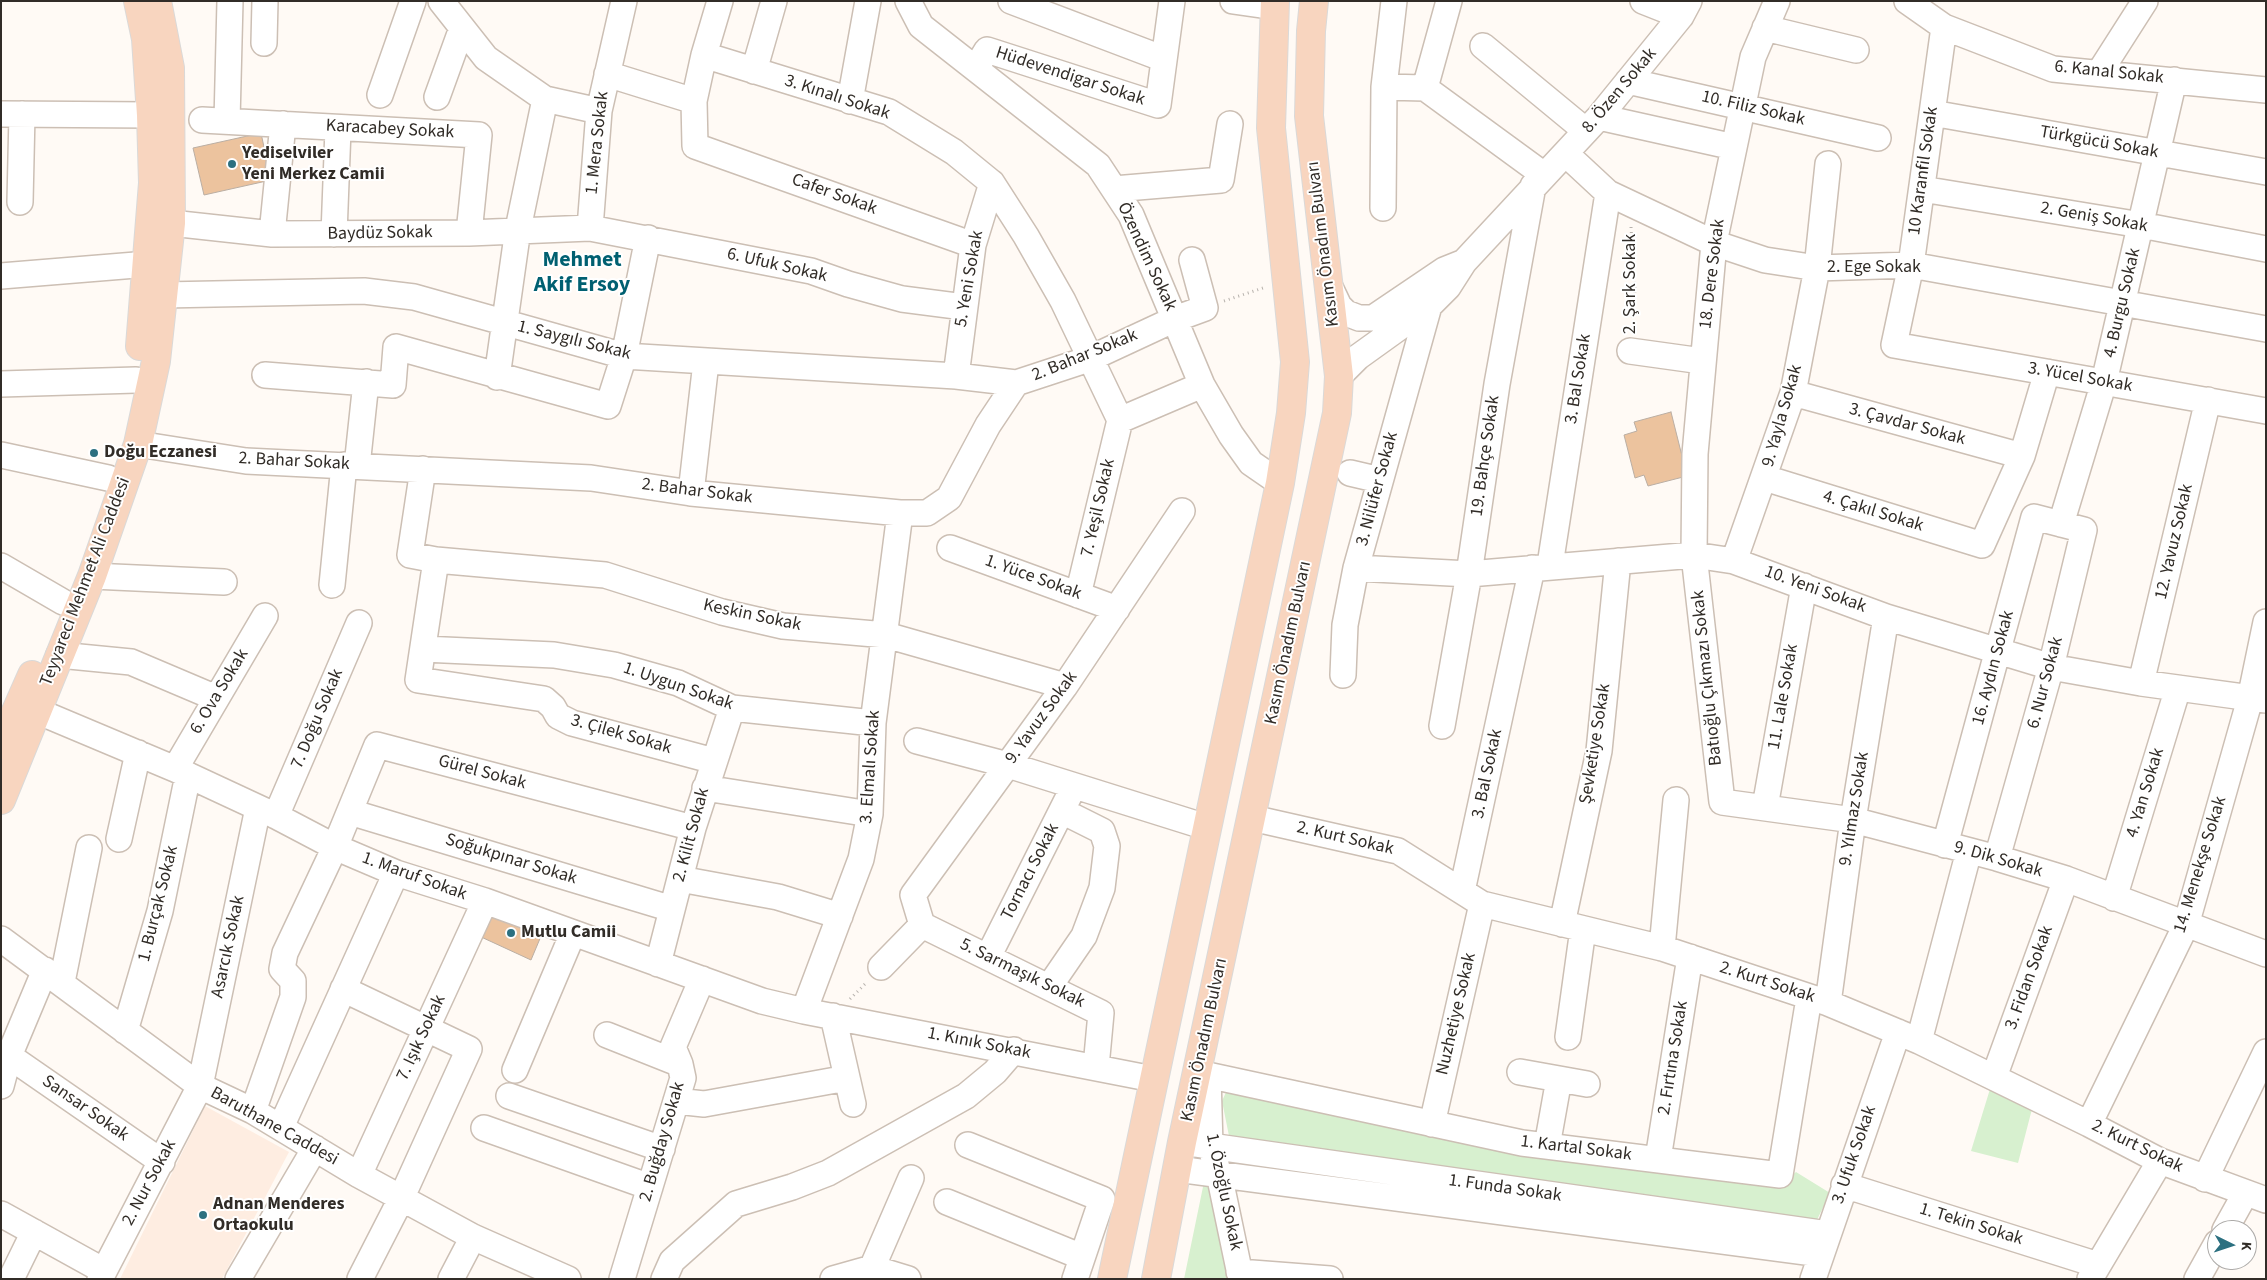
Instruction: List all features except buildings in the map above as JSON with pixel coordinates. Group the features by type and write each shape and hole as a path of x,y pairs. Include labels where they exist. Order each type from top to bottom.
{"main road":[{"name":"Teyyareci Mehmet Ali Caddesi","path":"1,745 63,602 123,436 136,380 148,264 153,183 146,39 138,1"},
{"name":"Teyyareci Mehmet Ali Caddesi","path":"1,800 92,576 138,444 156,362 172,223 170,68 158,1"},
{"name":"Kasım Önadım Bulvarı","path":"1156,1279 1182,1142 1203,1074 1252,818 1337,413 1339,376 1309,116 1311,31 1314,1"},
{"path":"1112,1279 1280,483 1291,412 1295,362 1272,128 1275,4"}],"street":[{"path":"227,121 230,1"},
{"path":"264,43 266,1"},
{"path":"380,95 413,1"},
{"path":"442,1 486,58 545,99 599,110"},
{"name":"1. Mera Sokak","path":"590,228 599,110 624,1"},
{"path":"607,74 694,101 704,55 720,1"},
{"path":"754,71 774,1"},
{"path":"850,101 868,1"},
{"name":"Özendim Sokak","path":"908,1 921,26 1098,165 1131,215 1202,385 1230,435 1251,463 1280,483"},
{"path":"1011,1 1164,59"},
{"name":"Hüdevendigar Sokak","path":"976,68 987,50 1158,105 1172,1"},
{"path":"1233,1 1275,4"},
{"path":"1383,208 1384,87 1394,1"},
{"path":"1425,88 1449,1"},
{"path":"1644,1 1685,9"},
{"name":"18. Dere Sokak","path":"1694,555 1695,454 1714,243 1753,57 1777,1"},
{"path":"2100,73 2145,1"},
{"name":"6. Kanal Sokak","path":"1909,2 1944,26 2053,68 2266,90"},
{"name":"8. Özen Sokak","path":"1339,376 1373,346 1429,306 1448,287 1464,262 1593,124 1685,9"},
{"name":"10 Karanfil Sokak","path":"1894,345 1911,265 1944,26"},
{"path":"437,97 462,28"},
{"path":"1766,28 1856,50"},
{"path":"1483,46 1593,124 1734,147"},
{"name":"3. Kınalı Sokak","path":"704,55 889,112 954,152 992,183 1026,236 1063,301 1089,359"},
{"name":"4. Burgu Sokak","path":"2061,524 2104,382 2174,80"},
{"name":"10. Filiz Sokak","path":"1628,81 1878,138"},
{"path":"1384,87 1425,88 1538,181"},
{"path":"497,376 518,230 545,99"},
{"name":"Cafer Sokak","path":"694,101 696,146 973,244"},
{"name":"Türkgücü Sokak","path":"1932,113 2266,172"},
{"path":"20,202 12,114 151,115"},
{"name":"Karacabey Sokak","path":"202,120 478,134 469,233"},
{"path":"272,234 283,124"},
{"path":"1114,189 1221,180 1230,124"},
{"path":"334,234 338,128"},
{"name":"2. Ege Sokak","path":"1566,154 1619,199 1714,243 1765,260 1817,268 1911,265 2266,329"},
{"name":"9. Yayla Sokak","path":"1734,561 1765,478 1793,393 1817,268 1828,164"},
{"name":"19. Bahçe Sokak","path":"1442,726 1469,574 1497,384 1538,181"},
{"name":"5. Yeni Sokak","path":"956,376 973,244 992,183"},
{"name":"2. Geniş Sokak","path":"1922,189 2141,225 2266,249"},
{"name":"3. Bal Sokak","path":"1472,898 1619,199"},
{"name":"Baydüz Sokak","path":"172,223 272,234 469,233 590,228"},
{"name":"6. Ufuk Sokak","path":"590,228 811,271 848,284 902,299 964,307"},
{"path":"265,376 393,385 396,347 608,406 624,356 648,238"},
{"path":"1192,260 1205,308"},
{"name":"8. Özen Sokak","path":"1329,285 1338,306 1346,313 1358,318 1373,318 1437,274 1464,262"},
{"path":"1,276 148,264"},
{"name":"1. Saygılı Sokak","path":"164,295 364,291 414,297 624,356 956,376 1016,383"},
{"name":"3. Nilüfer Sokak","path":"1344,674 1345,625 1356,568 1429,306"},
{"name":"2. Bahar Sokak","path":"138,444 246,461 591,478 691,493 900,513 927,513 949,498 988,425 1016,383 1089,359 1175,319 1205,308"},
{"name":"3. Yücel Sokak","path":"1894,345 2266,411"},
{"name":"2. Şark Sokak","path":"1630,352 1702,361"},
{"path":"1089,359 1120,420 1202,385"},
{"path":"691,493 706,362"},
{"path":"2022,456 2046,372"},
{"path":"1,384 136,380"},
{"path":"332,585 366,382"},
{"name":"3. Çavdar Sokak","path":"1793,393 2022,456"},
{"name":"12. Yavuz Sokak","path":"2141,683 2208,400"},
{"name":"7. Yeşil Sokak","path":"1078,595 1120,420"},
{"path":"1,455 108,478"},
{"name":"4. Çakıl Sokak","path":"1765,478 1982,545 2022,456"},
{"name":"Keskin Sokak","path":"423,470 410,555 436,560 605,575 722,612 783,626 886,636 1066,686"},
{"path":"1350,473 1380,480"},
{"name":"9. Yavuz Sokak","path":"922,925 913,895 1066,686 1182,511"},
{"name":"3. Elmalı Sokak","path":"804,1011 861,859 870,814 873,723 886,636 900,513"},
{"name":"16. Aydın Sokak","path":"1945,845 2034,517 2061,524"},
{"name":"6. Nur Sokak","path":"1997,858 2051,666 2084,530 2061,524"},
{"name":"1. Yüce Sokak","path":"950,548 1117,609"},
{"name":"10. Yeni Sokak","path":"1356,568 1469,574 1541,566 1694,555 1734,561 1886,617 2051,666 2141,683 2258,699"},
{"name":"Batıoğlu Çıkmazı Sokak","path":"1694,555 1722,802"},
{"path":"423,649 436,560"},
{"name":"Şevketiye Sokak","path":"1568,1037 1572,926 1599,751 1618,561"},
{"path":"1,566 63,602"},
{"path":"92,576 224,582"},
{"name":"11. Lale Sokak","path":"1765,807 1804,586"},
{"name":"6. Ova Sokak","path":"181,772 216,698 265,616"},
{"name":"9. Yılmaz Sokak","path":"1819,1000 1853,820 1886,617"},
{"name":"14. Menekşe Sokak","path":"2089,1124 2186,925 2258,699 2266,622"},
{"name":"7. Doğu Sokak","path":"267,812 359,623"},
{"name":"3. Çilek Sokak","path":"423,649 418,680 544,699 553,707 558,716 572,723 714,761"},
{"name":"1. Uygun Sokak","path":"423,649 554,655 614,665 678,683 732,708 873,723"},
{"path":"59,655 131,662 216,698"},
{"name":"4. Yan Sokak","path":"2114,898 2178,688"},
{"name":"2. Kilit Sokak","path":"658,964 693,828 732,708"},
{"name":"1. Maruf Sokak","path":"37,712 181,772 267,812 335,847 396,874 485,902 762,1000 804,1011"},
{"path":"918,741 1008,765 1206,827"},
{"name":"Gürel Sokak","path":"252,1111 293,997 293,981 282,969 285,953 335,847 377,745 693,828"},
{"path":"119,839 138,754"},
{"name":"1. Burçak Sokak","path":"125,1031 160,911 181,772"},
{"name":"Tornacı Sokak","path":"988,957 1074,786"},
{"path":"705,788 870,814"},
{"path":"1662,948 1676,800"},
{"name":"9. Dik Sokak","path":"1722,802 1853,820 1997,858 2066,879 2266,954"},
{"path":"1049,987 1084,936 1102,888 1107,846 1102,831 1062,811"},
{"name":"Asarcık Sokak","path":"200,1086 267,812"},
{"name":"Soğukpınar Sokak","path":"350,812 672,909"},
{"name":"2. Kurt Sokak","path":"1252,818 1398,851 1472,898 1572,926 1662,948 1819,1000 1909,1036 2160,1161 2256,1197"},
{"path":"1,1086 9,1056 54,976 89,848"},
{"name":"3. Ufuk Sokak","path":"1813,1279 1844,1185 1909,1036 1969,851"},
{"path":"281,1127 396,874"},
{"path":"680,879 778,897 840,916"},
{"name":"3. Fidan Sokak","path":"1994,1077 2066,879"},
{"name":"Nuzhetiye Sokak","path":"1432,1124 1472,898"},
{"name":"7. Işık Sokak","path":"359,1175 485,902"},
{"path":"881,967 922,925"},
{"name":"5. Sarmaşık Sokak","path":"922,925 1101,1013 1096,1067"},
{"path":"515,1070 574,933"},
{"name":"Baruthane Caddesi","path":"1,939 54,976 200,1086 281,1127 359,1175 473,1237 565,1278"},
{"name":"2. Fırtına Sokak","path":"1658,1159 1690,957"},
{"name":"2. Buğday Sokak","path":"622,1279 683,1078 673,1047 702,979"},
{"path":"343,989 469,1049 401,1199 360,1279"},
{"name":"1. Kartal Sokak","path":"1203,1074 1522,1143 1780,1175 1819,1000"},
{"name":"1. Kınık Sokak","path":"804,1011 1014,1050 1153,1079"},
{"path":"833,1016 853,1104"},
{"path":"607,1035 680,1064"},
{"path":"664,1279 672,1261 736,1204 792,1187 828,1173 966,1096 995,1072 1014,1050"},
{"path":"2205,1179 2266,1052"},
{"name":"Sansar Sokak","path":"9,1056 162,1162"},
{"path":"1520,1072 1587,1084"},
{"name":"1. Özoğlu Sokak","path":"1203,1074 1210,1146 1220,1174 1240,1276"},
{"path":"676,1101 704,1104 847,1078"},
{"path":"1547,1146 1559,1079"},
{"name":"2. Nur Sokak","path":"102,1275 200,1086"},
{"path":"509,1096 662,1149"},
{"path":"484,1128 650,1187"},
{"name":"1. Funda Sokak","path":"1182,1142 1825,1244"},
{"path":"947,1202 1079,1268 1102,1199 968,1145"},
{"path":"240,1278 315,1148"},
{"path":"2094,1272 2160,1161"},
{"name":"1. Funda Sokak","path":"1177,1169 1825,1244"},
{"path":"872,1268 911,1178"},
{"name":"1. Tekin Sokak","path":"1844,1185 2094,1272"},
{"path":"2234,1220 2256,1197"},
{"path":"1,1214 34,1232 102,1275"},
{"path":"11,1279 34,1232"},
{"path":"451,1279 473,1237"},
{"path":"2197,1279 2207,1262"},
{"path":"833,1279 872,1268 908,1279"},
{"path":"1240,1276 1330,1279"}],"path":[{"name":"2. Şark Sokak","path":"1619,199 1635,288 1630,352"},
{"path":"1205,308 1266,287"},
{"path":"833,1016 881,967"}],"shaded area":[{"name":"Adnan Menderes Ortaokulu","path":"205,1106 289,1152 222,1279 120,1279"}],"green space":[{"path":"1990,1089 2032,1109 2018,1163 1971,1151"},
{"path":"1227,1090 1783,1183 1796,1172 1830,1193 1815,1224 1229,1136 1222,1101"},
{"path":"1216,1173 1238,1279 1184,1279 1204,1182"}],"place":[{"name":"Yediselviler Yeni Merkez Camii","path":"232,164"},
{"name":"Doğu Eczanesi","path":"94,453"},
{"name":"Mutlu Camii","path":"511,933"},
{"name":"Adnan Menderes Ortaokulu","path":"203,1215"}],"district":[{"name":"Mehmet Akif Ersoy","path":"582,274"}]}
